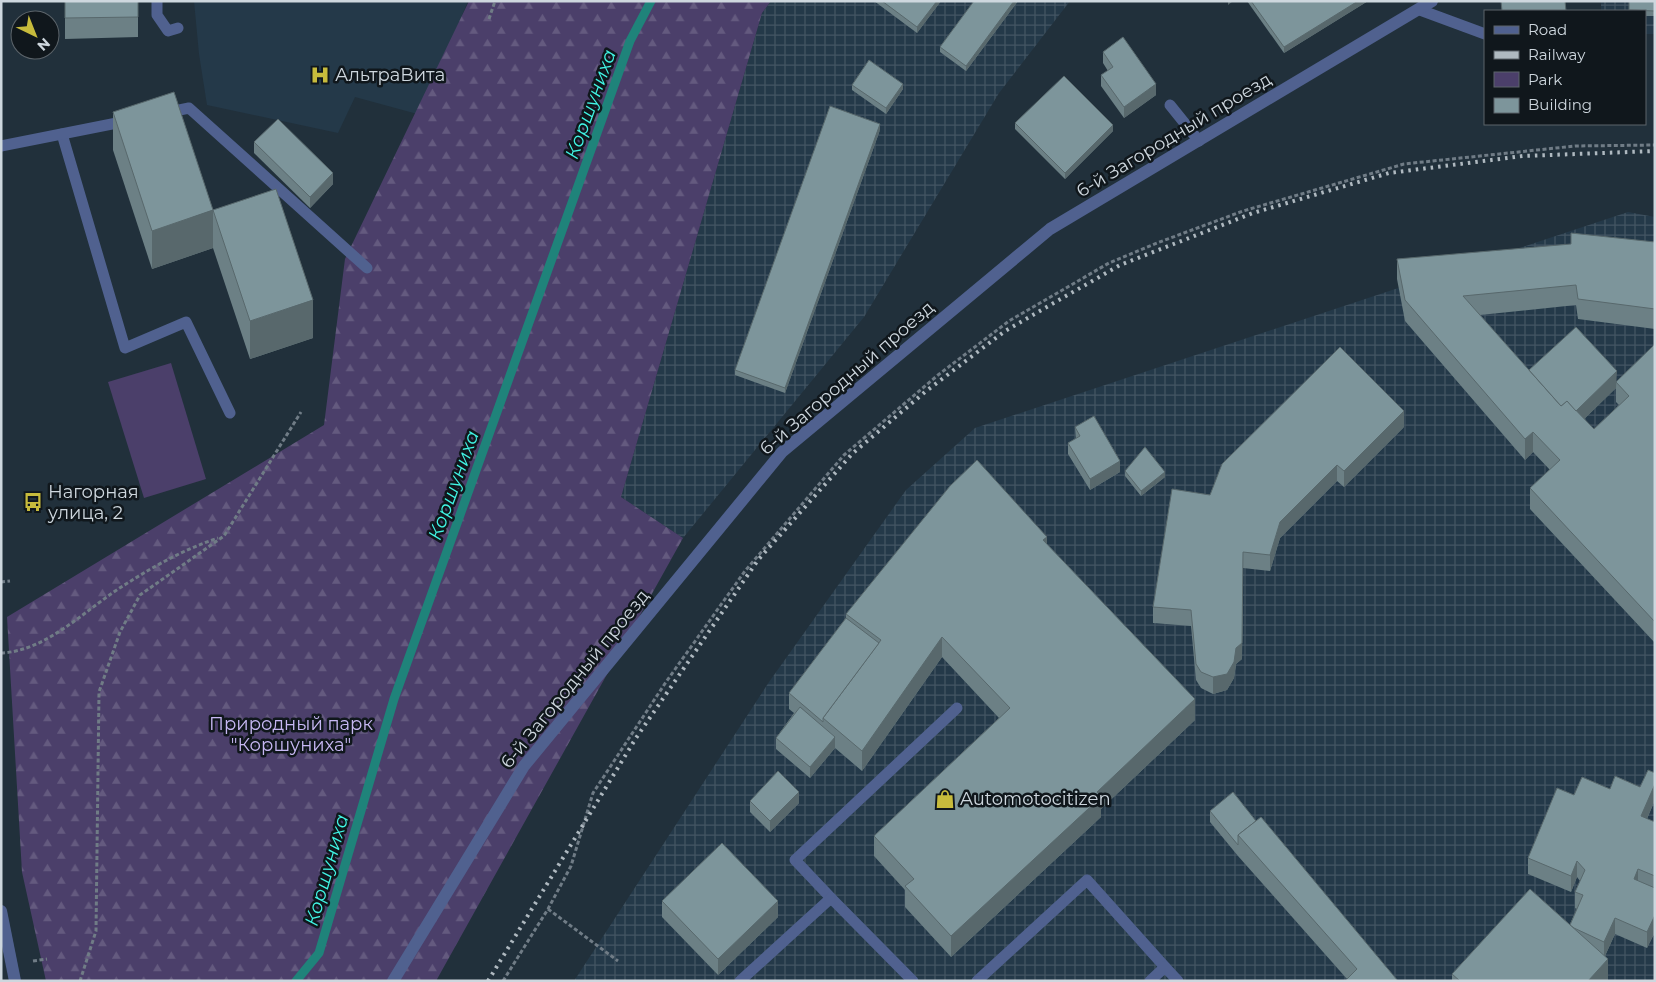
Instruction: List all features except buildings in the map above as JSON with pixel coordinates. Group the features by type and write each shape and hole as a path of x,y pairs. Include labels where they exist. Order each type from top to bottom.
{"street":[{"name":"6-й Загородный проезд","path":"393,981 524,766 782,452 1050,229 1420,10 1432,1"},
{"path":"1,911 15,981"}],"lane":[{"path":"157,1 157,15 168,31 178,28"},
{"path":"1420,10 1484,34"},
{"path":"1170,105 1199,141"},
{"path":"1,146 189,108 367,268"},
{"path":"62,134 125,348 186,322 230,413"},
{"path":"913,981 795,860 956,708"},
{"path":"977,981 1087,880 1178,981"},
{"path":"740,981 831,898"},
{"path":"1150,981 1165,967"}],"path":[{"path":"489,20 495,1"},
{"path":"503,981 548,909 571,866 593,793 666,682 745,571 844,455 938,375 1009,321 1109,263 1157,243 1243,211 1404,164 1575,146 1655,145"},
{"path":"80,981 96,931 100,692 120,632 140,595 224,536 301,412"},
{"path":"1,653 13,652 57,634 133,580 188,548 224,536"},
{"path":"1,582 10,581"},
{"path":"548,909 618,961"}],"shaded area":[{"name":"АльтраВита","path":"194,1 468,1 421,115 355,97 338,133 207,105 199,54"},
{"path":"771,1 1070,1 999,93 864,317 683,538 621,497 762,13"},
{"path":"1601,1 1655,1 1655,34 1646,34 1646,10 1601,10"},
{"path":"1628,212 1655,217 1655,981 574,981 769,682 906,490 975,428"}],"green space":[{"name":"Природный парк \"Коршуниха\"","path":"469,1 771,1 762,13 621,497 683,538 436,981 46,981 22,872 7,617 324,425 345,259"},
{"path":"171,363 206,479 144,498 108,382"}],"waterway":[{"name":"Коршуниха","path":"296,981 319,953 394,699 630,41 651,1"}],"railway":[{"path":"488,981 636,738 758,560 852,454 925,392 1005,331 1120,265 1253,213 1389,173 1523,156 1655,151"}],"place":[{"name":"АльтраВита","path":"320,75"},
{"name":"Нагорная улица, 2","path":"33,502"},
{"name":"Automotocitizen","path":"945,799"}]}
